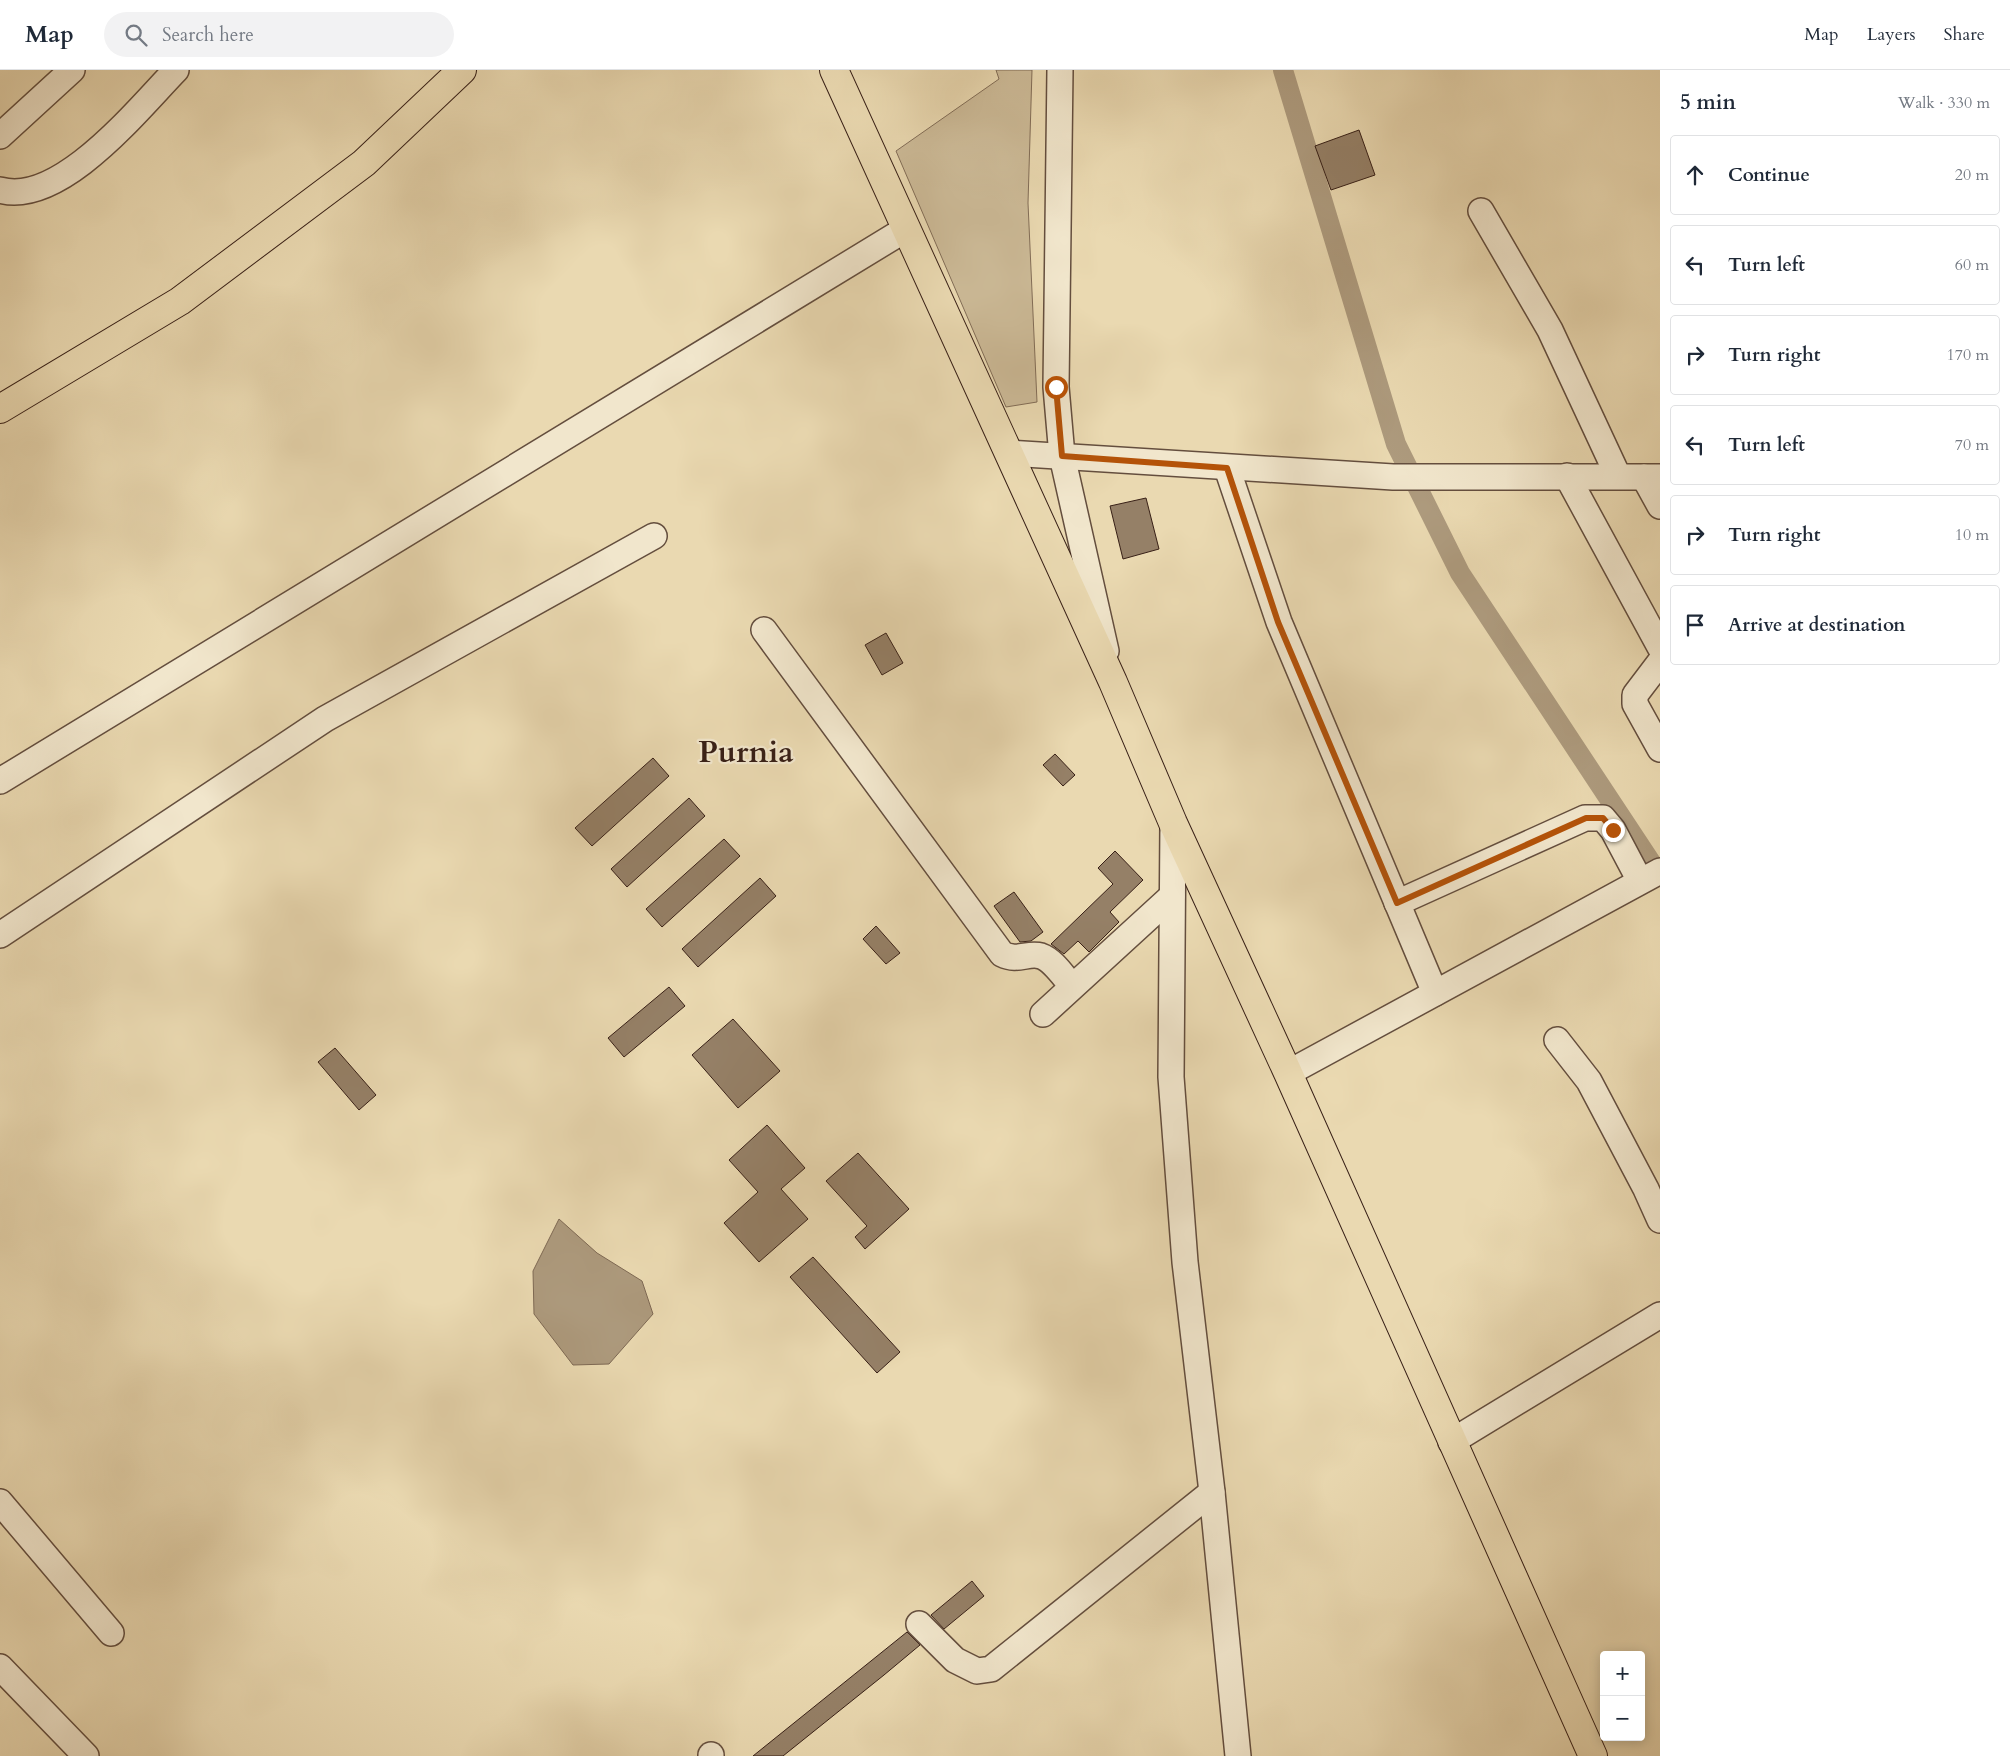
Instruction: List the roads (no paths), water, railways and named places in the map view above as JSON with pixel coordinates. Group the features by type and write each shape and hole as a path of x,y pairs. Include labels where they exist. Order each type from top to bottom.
{"highway":[{"path":"0,409 180,301 364,163 462,70"},
{"path":"834,70 1113,682 1173,823 1288,1073 1451,1442 1593,1756"}],"street":[{"path":"0,136 72,70"},
{"path":"0,190 12,194 24,193 48,183 77,167 94,155 176,70"},
{"path":"1060,70 1056,387 1062,456 1113,682"},
{"path":"1481,211 1550,330 1618,476"},
{"path":"0,780 906,229"},
{"path":"1008,453 1393,477 1652,477 1660,506"},
{"path":"1227,468 1278,622 1435,993"},
{"path":"1567,476 1660,647"},
{"path":"0,935 325,718 654,536"},
{"path":"764,630 1002,954 1017,958 1039,955 1048,960 1072,986"},
{"path":"1660,662 1635,695 1636,704 1660,749"},
{"path":"1288,1073 1650,876 1603,818 1594,816 1397,903"},
{"path":"1173,823 1172,1087 1185,1262 1212,1492 1238,1756"},
{"path":"1043,1014 1172,896"},
{"path":"1557,1040 1588,1081 1646,1189 1660,1220"},
{"path":"1451,1442 1660,1316"},
{"path":"919,1624 962,1664 978,1671 991,1669 1212,1492"},
{"path":"5,1519 111,1633"},
{"path":"0,1667 86,1756"}],"waterway":[{"path":"1283,70 1396,444 1460,573 1660,876"}],"district":[{"name":"Purnia","path":"746,752"}]}
